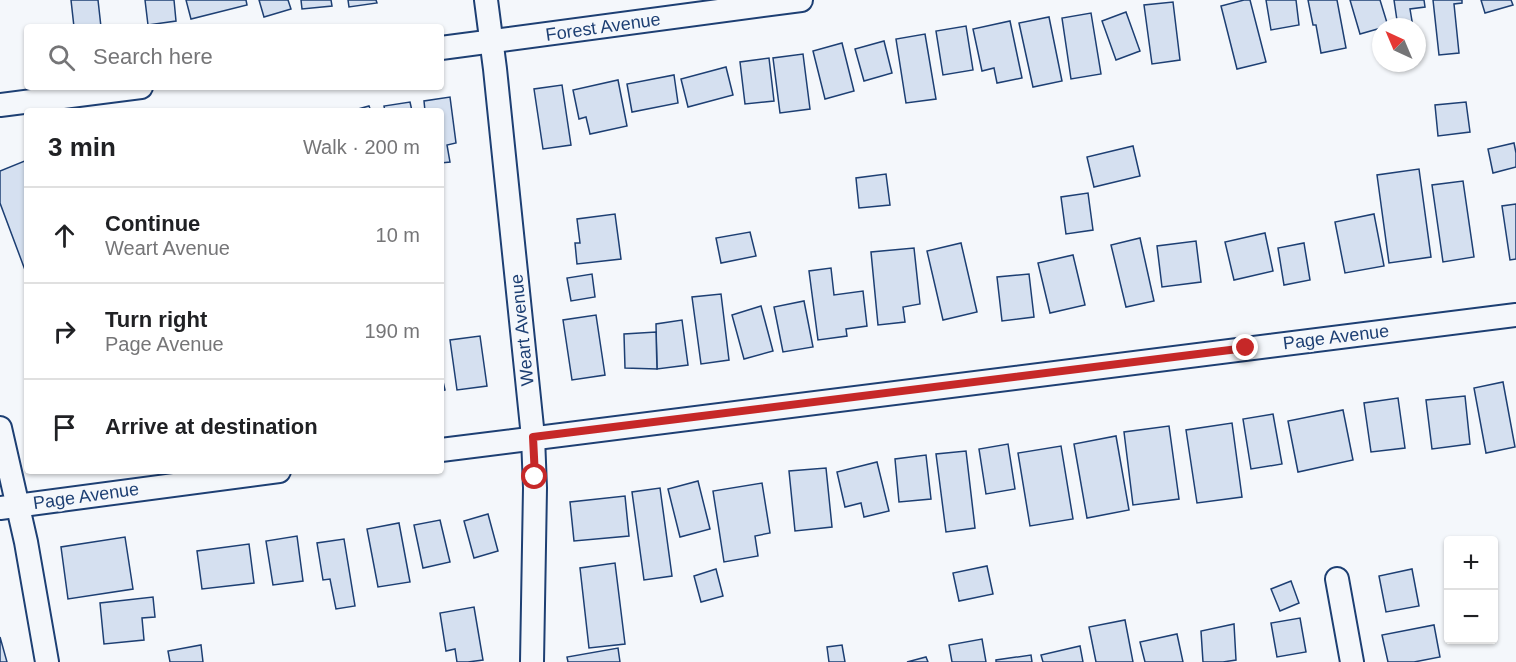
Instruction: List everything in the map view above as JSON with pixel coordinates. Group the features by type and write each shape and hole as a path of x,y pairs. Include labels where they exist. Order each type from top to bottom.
{"street":[{"name":"Weart Avenue","path":"486,0 533,437 535,488 532,662"},
{"name":"Forest Avenue","path":"444,48 801,0"},
{"path":"0,105 118,90"},
{"name":"Page Avenue","path":"444,450 1516,315"},
{"path":"0,428 9,507 26,542 47,662"},
{"name":"Page Avenue","path":"9,507 256,474"},
{"path":"1337,579 1352,662"}],"building":[{"path":"71,0 98,0 101,24 74,24"},
{"path":"145,0 174,0 176,21 148,24"},
{"path":"186,0 246,0 247,5 191,19"},
{"path":"259,0 288,0 291,9 264,17"},
{"path":"301,0 331,0 332,6 302,9"},
{"path":"348,0 376,0 377,3 349,7"},
{"path":"1250,0 1266,62 1237,69 1221,6"},
{"path":"1266,0 1296,0 1299,25 1271,30"},
{"path":"1308,0 1337,0 1346,48 1321,53 1316,25 1313,25"},
{"path":"1350,0 1380,0 1386,18 1372,18 1372,31 1360,34"},
{"path":"1394,0 1424,0 1425,7 1410,9 1412,18 1397,18"},
{"path":"1433,0 1462,0 1462,3 1454,4 1459,53 1439,55"},
{"path":"1481,0 1511,0 1513,5 1485,13"},
{"path":"1173,2 1180,60 1152,64 1144,5"},
{"path":"1126,12 1140,51 1116,60 1102,21"},
{"path":"1091,13 1101,74 1071,79 1062,18"},
{"path":"1049,17 1062,81 1033,87 1019,23"},
{"path":"1010,21 1022,78 997,83 994,68 982,71 973,29"},
{"path":"966,26 973,70 943,75 936,31"},
{"path":"925,34 936,99 906,103 896,39"},
{"path":"884,41 892,73 864,81 855,49"},
{"path":"842,43 854,91 825,99 813,51"},
{"path":"803,54 810,109 780,113 773,58"},
{"path":"769,58 774,101 745,104 740,62"},
{"path":"726,67 733,95 688,107 681,79"},
{"path":"674,75 678,103 632,112 627,84"},
{"path":"618,80 627,126 590,134 586,117 579,119 573,90"},
{"path":"562,85 571,145 543,149 534,89"},
{"path":"450,97 456,143 447,145 450,162 444,163 444,108 425,108 424,101"},
{"path":"410,102 411,108 384,108 384,106"},
{"path":"1466,102 1470,132 1438,136 1435,105"},
{"path":"1514,143 1516,167 1493,173 1488,149"},
{"path":"1133,146 1140,176 1094,187 1087,157"},
{"path":"24,161 24,267 0,203 0,171"},
{"path":"1419,169 1431,257 1389,263 1377,175"},
{"path":"886,174 890,205 859,208 856,178"},
{"path":"1463,181 1474,257 1443,262 1432,185"},
{"path":"1088,193 1093,230 1066,234 1061,197"},
{"path":"1516,204 1516,259 1510,260 1502,206"},
{"path":"615,214 621,259 577,264 575,243 580,243 577,219"},
{"path":"1374,214 1384,266 1345,273 1335,222"},
{"path":"750,232 756,256 721,263 716,238"},
{"path":"1265,233 1273,271 1234,280 1225,242"},
{"path":"1140,238 1154,301 1126,307 1111,245"},
{"path":"1196,241 1201,282 1162,287 1157,246"},
{"path":"961,243 977,312 943,320 927,251"},
{"path":"1304,243 1310,280 1284,285 1278,248"},
{"path":"914,248 920,304 903,307 905,322 878,325 871,252"},
{"path":"1073,255 1085,305 1050,313 1038,263"},
{"path":"831,268 834,295 863,291 867,326 846,329 847,336 818,340 809,271"},
{"path":"592,274 595,297 571,301 567,278"},
{"path":"1029,274 1034,317 1002,321 997,277"},
{"path":"721,294 729,360 701,364 692,297"},
{"path":"804,301 813,347 783,352 774,307"},
{"path":"761,306 773,351 744,359 732,315"},
{"path":"596,315 605,375 572,380 563,320"},
{"path":"682,320 688,365 657,369 656,324"},
{"path":"656,332 657,369 625,368 624,334"},
{"path":"480,336 487,386 457,390 450,340"},
{"path":"1503,382 1515,447 1486,453 1474,388"},
{"path":"1465,396 1470,444 1432,449 1426,400"},
{"path":"1398,398 1405,448 1371,452 1364,403"},
{"path":"1343,410 1353,460 1298,472 1288,421"},
{"path":"1273,414 1282,464 1251,469 1243,419"},
{"path":"1232,423 1242,497 1197,503 1186,430"},
{"path":"1169,426 1179,499 1133,505 1124,432"},
{"path":"1116,436 1129,510 1087,518 1074,444"},
{"path":"1008,444 1015,489 986,494 979,449"},
{"path":"1061,446 1073,519 1030,526 1018,453"},
{"path":"966,451 975,528 946,532 936,454"},
{"path":"926,455 931,499 899,502 895,459"},
{"path":"877,462 889,511 864,517 861,503 845,507 837,472"},
{"path":"826,468 832,527 795,531 789,471"},
{"path":"698,481 710,529 680,537 668,489"},
{"path":"762,483 770,533 755,536 758,556 724,562 713,491"},
{"path":"660,488 672,576 644,580 632,492"},
{"path":"625,496 629,536 574,541 570,502"},
{"path":"488,514 498,551 474,558 464,521"},
{"path":"440,520 450,562 423,568 414,525"},
{"path":"399,523 410,582 378,587 367,529"},
{"path":"297,536 303,581 273,585 266,541"},
{"path":"125,537 133,589 68,599 61,547"},
{"path":"344,539 355,606 336,609 330,579 323,580 317,543"},
{"path":"249,544 254,583 202,589 197,551"},
{"path":"615,563 625,644 589,648 580,568"},
{"path":"987,566 993,594 959,601 953,573"},
{"path":"716,569 723,596 701,602 694,576"},
{"path":"1412,569 1419,606 1386,612 1379,576"},
{"path":"1291,581 1299,603 1280,611 1271,589"},
{"path":"153,597 155,617 142,618 144,640 104,644 100,603"},
{"path":"474,607 483,660 457,662 455,649 446,651 440,613"},
{"path":"1300,618 1306,652 1277,657 1271,623"},
{"path":"1125,620 1133,662 1096,662 1089,627"},
{"path":"1234,624 1236,660 1203,662 1201,631"},
{"path":"1434,625 1440,657 1414,662 1388,662 1382,635"},
{"path":"1177,634 1183,662 1145,662 1140,642"},
{"path":"0,637 7,662 0,662"},
{"path":"982,639 986,662 952,662 949,645"},
{"path":"201,645 203,662 170,662 168,651"},
{"path":"842,645 845,662 829,662 827,647"},
{"path":"1080,646 1083,662 1043,662 1041,655"},
{"path":"618,648 620,662 568,662 567,657"},
{"path":"1031,655 1032,662 996,662 996,660"},
{"path":"926,657 928,662 907,662"}],"route":[{"path":"535,477 533,437 1246,348"}]}
